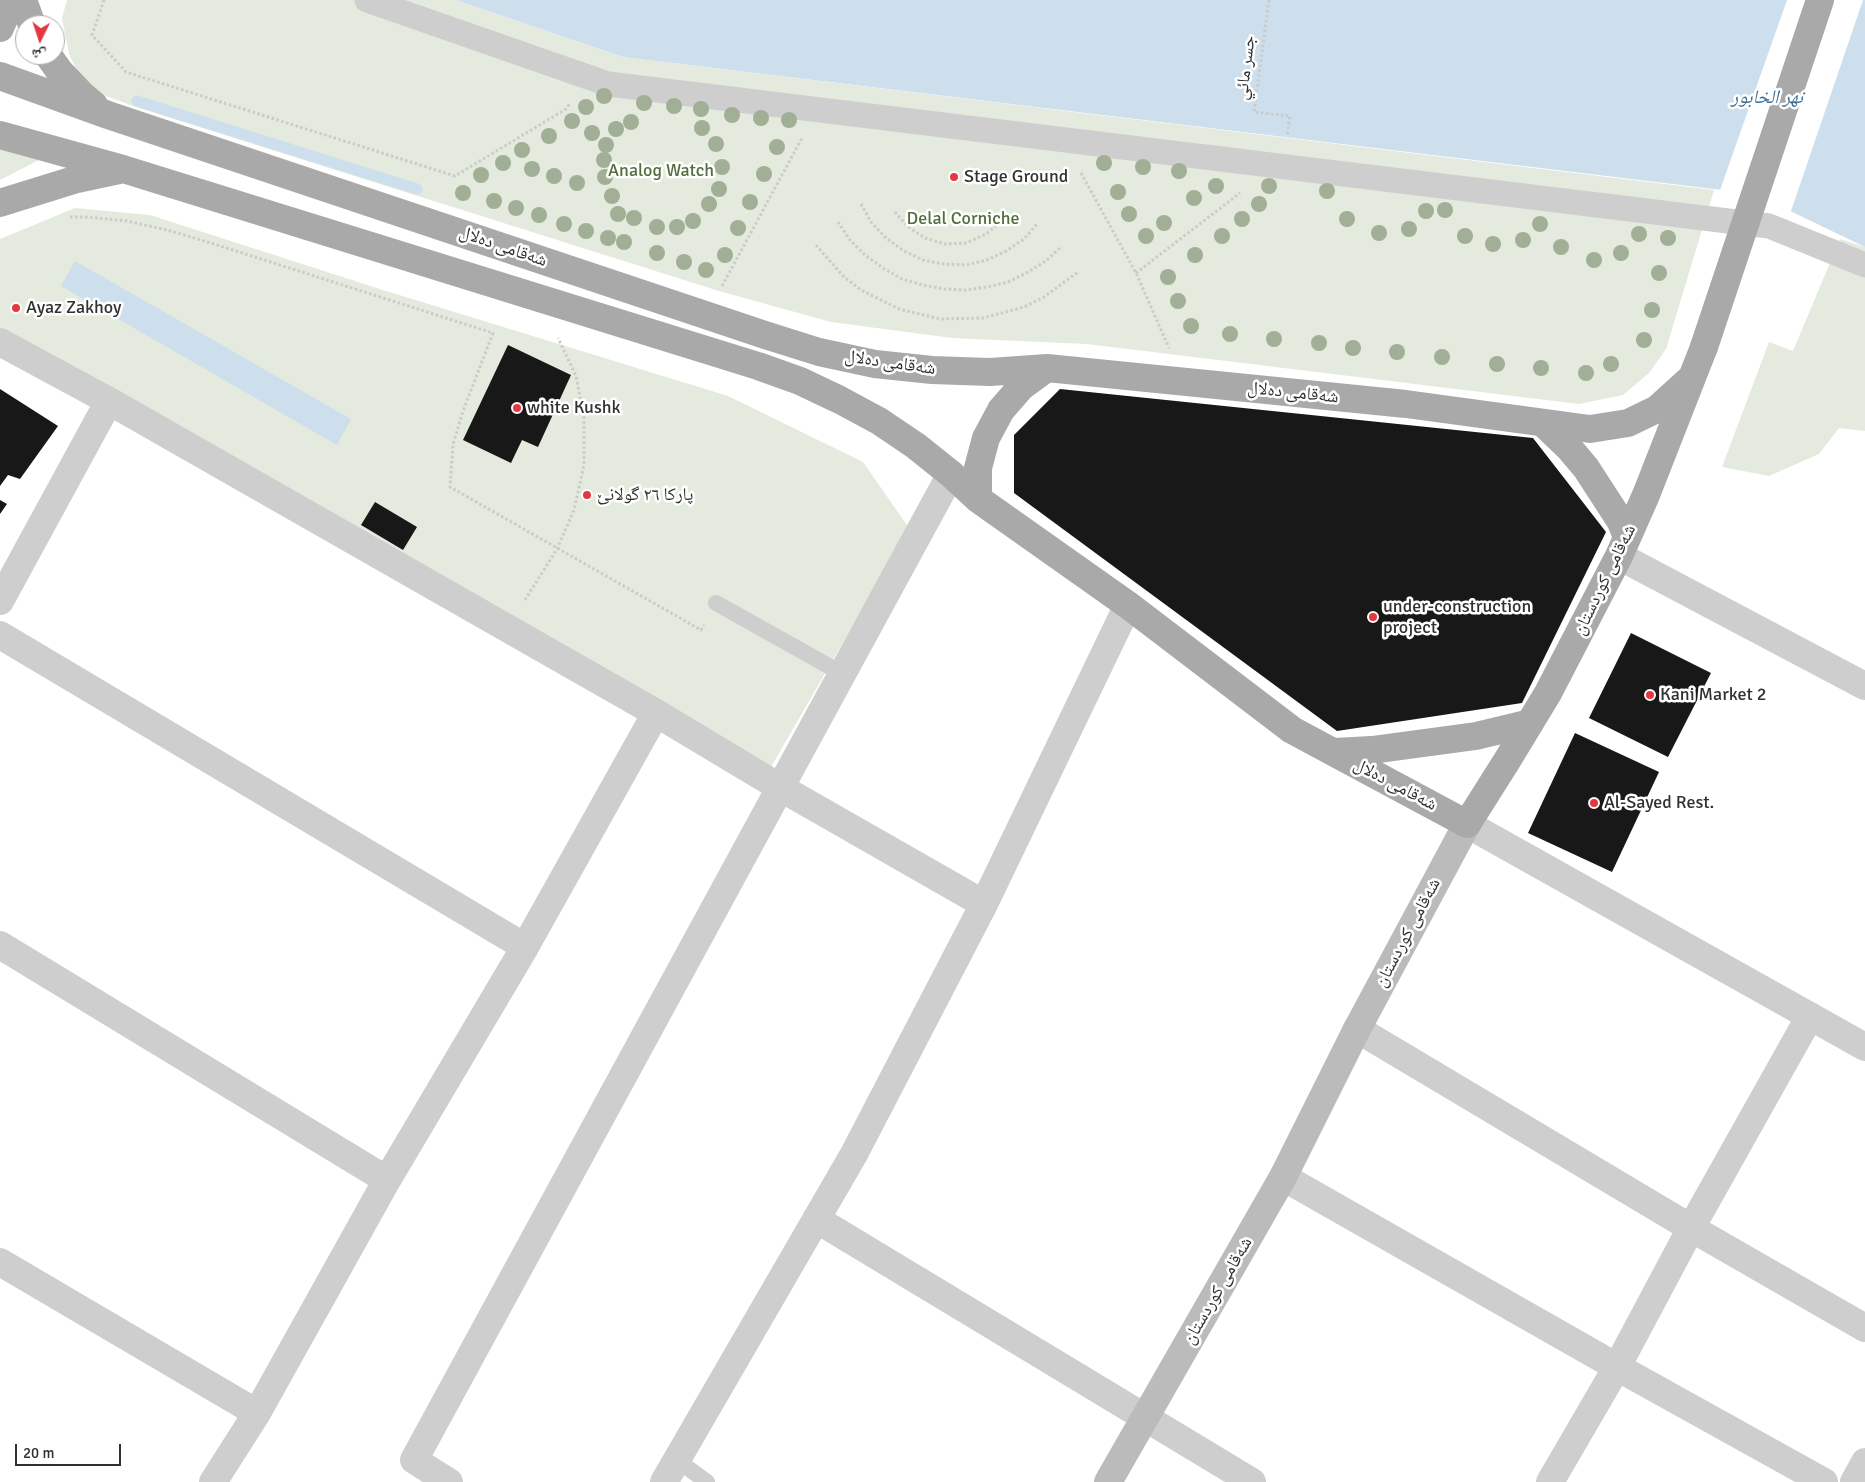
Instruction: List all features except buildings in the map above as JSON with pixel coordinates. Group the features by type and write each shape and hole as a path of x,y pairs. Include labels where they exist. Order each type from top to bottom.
{"main road":[{"path":"0,28 12,0"},
{"path":"23,0 28,15"},
{"name":"شەقامی کوردستان","path":"1108,1482 1283,1177 1357,1029 1467,824 1530,723 1584,624 1623,546 1646,494 1704,347 1820,0"},
{"path":"55,65 82,95 108,115"},
{"name":"شەقامی دەلال","path":"0,76 108,115 819,352 875,364 932,370 990,372 1047,368 1406,404 1590,429 1628,423 1656,408 1692,378"},
{"name":"شەقامی دەلال","path":"0,134 123,169 800,381 879,421 916,446 951,474 978,500 1128,605 1292,730 1467,824"},
{"path":"0,203 77,179 123,169"},
{"path":"978,500 978,468 986,438 1001,410 1021,387 1047,368"},
{"path":"1543,423 1570,449 1586,468 1620,522 1623,546"},
{"path":"1334,752 1372,750 1476,736 1530,723"}],"street":[{"path":"367,0 582,77 608,84 1769,226 1865,265"},
{"path":"0,342 109,401 656,713 780,788 984,904"},
{"path":"0,601 109,401"},
{"path":"449,1482 414,1460 951,474"},
{"path":"1623,546 1865,686"},
{"path":"671,1471 854,1154 984,904 1128,605"},
{"path":"0,635 525,947"},
{"path":"213,1482 258,1413 387,1180 525,947 656,713"},
{"path":"1467,824 1865,1047"},
{"path":"0,945 387,1180"},
{"path":"1550,1482 1617,1367 1691,1228 1810,1016"},
{"path":"1357,1029 1691,1228 1865,1328"},
{"path":"1283,1177 1824,1482"},
{"path":"816,1220 1252,1482"},
{"path":"0,1262 258,1413"},
{"path":"1854,1482 1865,1462"}],"lane":[{"path":"716,603 843,674"},
{"path":"671,1471 707,1482"}],"path":[{"path":"104,0 92,35 126,72 455,176 566,110 582,77"},
{"name":"جسر مائي","path":"1269,0 1254,112 1290,116 1286,138"},
{"path":"719,291 818,110"},
{"path":"1062,139 1136,273 1172,355 1170,380"},
{"path":"1136,273 1241,192 1243,161"},
{"path":"861,204 872,222 886,238 904,251 923,260 944,264 966,264 987,260 1018,243 1038,223"},
{"path":"895,212 907,226 925,238 945,244 966,243 986,234 1001,222"},
{"path":"64,217 88,217 127,221 167,230 493,333 463,410 453,444 450,487 701,630 716,603"},
{"path":"838,222 855,245 883,268 902,278 944,289 966,290 987,288 1008,282 1046,261 1062,246"},
{"path":"816,245 844,277 879,301 899,309 940,319 983,318 1018,309 1062,286 1078,272"},
{"path":"508,629 557,549 574,510 584,465 584,418 576,376 558,336 537,298"}],"green space":[{"name":"Delal Corniche","path":"67,0 456,0 623,57 1714,190 1666,349 1649,373 1623,395 1579,404 1087,344 952,338 831,322 719,291 139,108 95,92 78,73 69,54 65,33 65,15 63,15"},
{"path":"0,149 39,160 0,180"},
{"name":"پارکا ٢٦ گولانێ","path":"75,208 150,215 383,290 728,396 863,462 909,528 771,767 0,333 0,239"},
{"path":"1840,239 1865,247 1865,431 1839,428 1819,454 1769,476 1722,467 1769,342 1793,351"}],"water":[{"name":"نهر الخابور","path":"456,0 1865,0 1865,247 1755,194 623,57"},
{"path":"75,261 351,419 337,445 61,286"}],"pier":[{"path":"1787,0 1863,0 1790,214 1754,197 1719,193"}],"waterway":[{"path":"137,101 417,189"}],"place":[{"name":"Stage Ground","path":"954,177"},
{"name":"Ayaz Zakhoy","path":"16,308"},
{"name":"white Kushk","path":"517,408"},
{"name":"پارکا ٢٦ گولانێ","path":"587,495"},
{"name":"under-construction project","path":"1373,617"},
{"name":"Kani Market 2","path":"1650,695"},
{"name":"Al-Sayed Rest.","path":"1594,803"}],"park label":[{"name":"Analog Watch","path":"661,171"}]}
